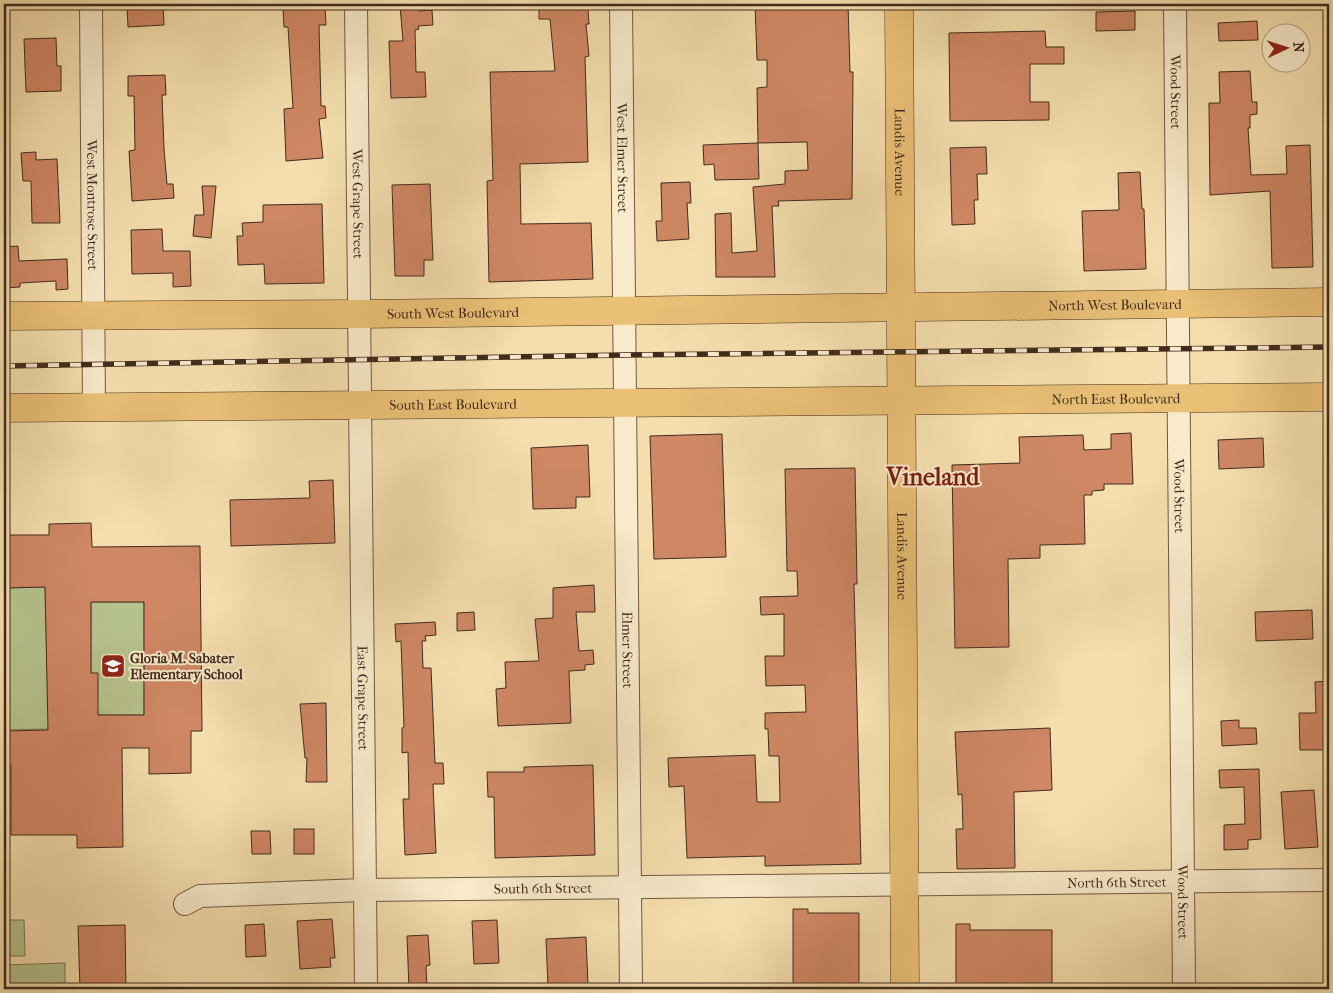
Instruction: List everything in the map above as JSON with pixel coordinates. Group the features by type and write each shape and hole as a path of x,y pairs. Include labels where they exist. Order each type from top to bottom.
{"main road":[{"name":"Landis Avenue","path":"899,4 906,989"},
{"name":"North West Boulevard","path":"902,308 1329,302"},
{"name":"South West Boulevard","path":"4,316 624,312 902,308"},
{"name":"North East Boulevard","path":"903,400 1329,397"},
{"name":"South East Boulevard","path":"4,408 903,400"}],"street":[{"name":"West Montrose Street","path":"91,4 94,408"},
{"name":"West Grape Street","path":"356,4 360,405"},
{"name":"West Elmer Street","path":"621,4 624,312"},
{"name":"Wood Street","path":"1175,4 1184,989"},
{"name":"Elmer Street","path":"624,312 631,989"},
{"name":"East Grape Street","path":"360,405 366,989"},
{"name":"North 6th Street","path":"904,884 1329,880"},
{"name":"South 6th Street","path":"185,904 200,896 364,890 904,884"}],"green space":[{"path":"45,587 49,729 4,730 4,588"},
{"path":"91,602 144,602 144,715 98,715 91,673"},
{"path":"4,920 24,920 25,956 4,956"},
{"path":"65,963 65,989 4,989 4,965"}],"building":[{"path":"163,4 164,25 128,27 127,6"},
{"path":"576,4 577,10 588,9 589,24 586,24 589,56 585,57 588,162 520,164 521,224 591,223 593,279 489,282 487,181 493,180 490,72 555,71 550,19 539,19 539,6"},
{"path":"755,4 848,4 850,72 853,72 852,199 778,201 779,206 772,206 775,277 716,277 715,214 731,213 732,253 757,251 753,187 785,184 785,171 808,170 807,142 758,143 757,88 767,87 767,60 757,60"},
{"path":"419,5 419,11 432,10 433,25 418,26 419,29 415,30 416,72 425,72 426,97 391,98 389,41 403,41 400,6"},
{"path":"325,6 326,25 319,25 321,106 325,106 326,118 319,119 323,158 286,161 284,109 293,108 288,27 284,27 283,8"},
{"path":"1135,11 1135,30 1096,31 1096,12"},
{"path":"1257,21 1258,40 1219,41 1218,23"},
{"path":"1045,31 1046,47 1064,47 1064,64 1030,64 1030,102 1049,102 1049,120 950,121 949,33"},
{"path":"56,38 57,66 61,66 61,91 26,92 24,39"},
{"path":"1250,71 1252,102 1257,102 1257,114 1250,115 1250,128 1248,128 1251,175 1287,174 1286,146 1310,145 1313,267 1272,268 1270,191 1210,195 1209,103 1220,103 1219,72"},
{"path":"165,75 166,95 162,95 164,149 167,184 173,184 174,198 132,201 129,151 135,150 134,96 128,96 128,76"},
{"path":"758,143 759,179 715,180 714,164 704,165 703,145"},
{"path":"986,147 987,174 977,174 978,200 974,200 975,224 952,225 950,148"},
{"path":"36,152 36,160 57,159 60,223 32,223 31,181 23,181 21,153"},
{"path":"1140,172 1142,209 1144,209 1146,269 1084,271 1082,211 1119,210 1118,173"},
{"path":"690,182 691,203 687,203 689,239 657,241 656,221 662,221 661,183"},
{"path":"430,184 433,260 424,260 424,276 395,276 392,185"},
{"path":"202,186 216,186 211,238 193,236 195,215 204,215"},
{"path":"322,204 324,283 265,284 264,264 238,265 237,236 243,236 242,223 263,222 263,205"},
{"path":"162,229 163,251 190,251 191,286 173,287 173,273 132,274 131,230"},
{"path":"18,246 19,261 67,259 68,289 56,290 56,281 20,283 20,287 4,288 4,247"},
{"path":"1131,433 1133,484 1104,484 1104,490 1092,491 1092,495 1084,495 1085,544 1040,545 1040,558 1008,559 1009,647 955,648 952,465 1020,463 1019,437 1083,435 1084,450 1111,449 1111,434"},
{"path":"722,434 726,557 654,559 650,436"},
{"path":"1263,438 1264,467 1219,469 1218,440"},
{"path":"588,445 590,497 576,497 576,508 533,509 531,448"},
{"path":"855,468 857,584 854,584 861,864 765,866 765,856 687,858 684,786 669,787 668,758 755,755 757,802 780,802 779,756 769,756 768,729 765,729 765,713 806,712 805,685 766,686 765,656 784,656 784,614 761,615 760,597 798,596 797,571 787,571 785,469"},
{"path":"333,480 335,543 231,546 230,500 310,498 309,481"},
{"path":"91,523 92,547 200,546 202,731 191,731 191,773 149,774 149,748 122,748 123,847 77,848 77,835 11,835 11,765 4,765 4,731 48,730 45,587 4,588 4,535 49,535 49,524","holes":["91,602 144,602 144,715 98,715 98,673 91,673"]},
{"path":"594,585 595,612 576,612 579,651 593,650 594,664 585,665 585,670 569,671 571,723 498,726 496,689 506,688 505,662 539,661 535,619 553,618 553,588"},
{"path":"1312,610 1313,639 1256,641 1255,612"},
{"path":"474,612 475,630 457,631 457,613"},
{"path":"435,622 436,635 425,636 426,641 422,641 423,668 431,668 435,763 443,763 444,784 433,784 436,853 405,855 403,799 409,799 408,752 402,753 402,728 404,727 401,641 396,642 395,624"},
{"path":"1329,681 1329,750 1300,750 1299,713 1316,713 1315,682"},
{"path":"326,703 327,782 306,782 307,758 305,758 300,704"},
{"path":"1239,720 1239,728 1256,728 1257,744 1222,746 1221,721"},
{"path":"1050,728 1052,790 1014,792 1015,868 957,869 956,829 963,829 962,794 958,795 955,732"},
{"path":"593,765 595,855 495,858 494,797 488,797 487,772 524,772 524,767"},
{"path":"1259,769 1261,839 1248,840 1248,849 1224,850 1224,825 1245,824 1244,787 1220,788 1219,770"},
{"path":"1314,790 1318,847 1285,849 1281,792"},
{"path":"294,829 314,829 314,854 294,854"},
{"path":"251,831 270,831 271,854 252,854"},
{"path":"793,909 808,909 808,913 859,913 859,989 793,989"},
{"path":"332,919 335,958 330,958 331,967 300,969 297,921"},
{"path":"497,920 499,963 474,964 472,921"},
{"path":"264,924 266,956 246,957 245,925"},
{"path":"956,924 970,924 970,930 1052,930 1052,989 956,989"},
{"path":"125,925 126,989 80,989 78,926"},
{"path":"428,935 430,965 426,966 427,989 409,989 407,936"},
{"path":"586,937 588,985 548,987 546,939"}],"railway":[{"path":"4,366 624,355 1329,347"}],"place":[{"name":"Gloria M. Sabater Elementary School","path":"113,666"}],"district":[{"name":"Vineland","path":"933,477"}]}
